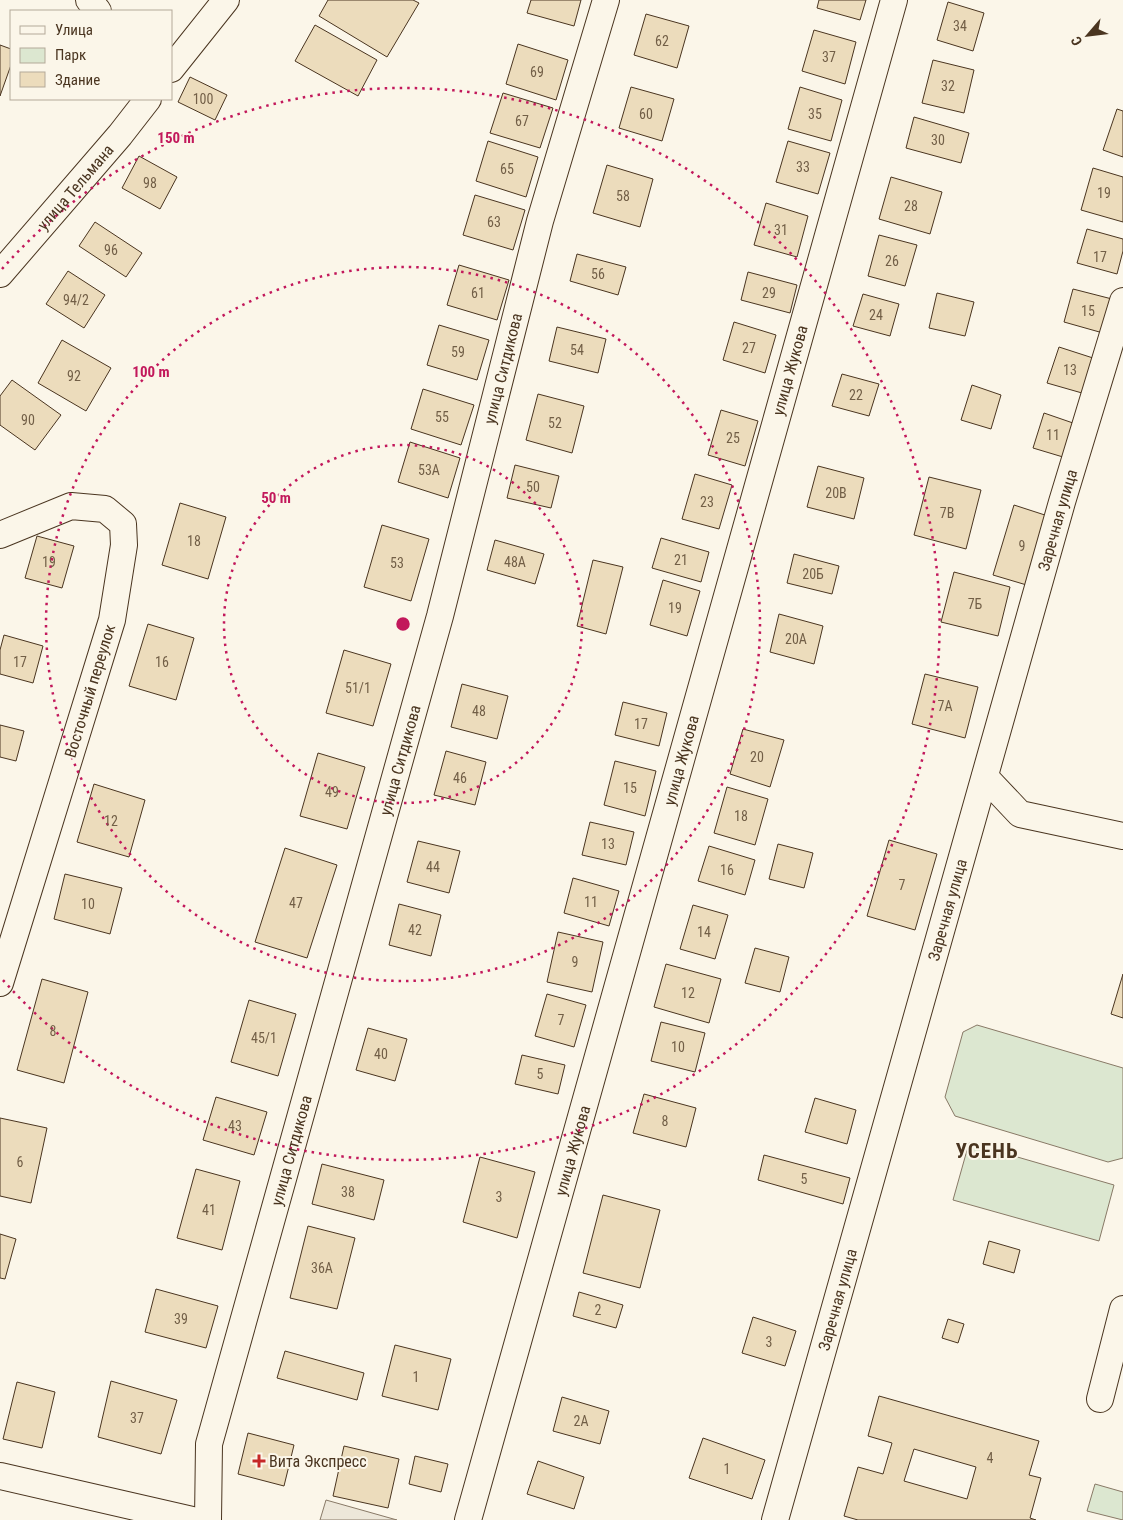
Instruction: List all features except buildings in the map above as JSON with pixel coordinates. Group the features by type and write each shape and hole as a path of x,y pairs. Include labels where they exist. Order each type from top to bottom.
{"street":[{"path":"89,0 97,10"},
{"path":"172,69 226,0"},
{"name":"улица Ситдикова","path":"208,1520 209,1444 440,616 540,221 606,0"},
{"name":"улица Жукова","path":"468,1520 704,683 775,418 894,0"},
{"name":"улица Тельмана","path":"0,274 120,135 147,100"},
{"name":"Заречная улица","path":"775,1520 1062,502 1123,301"},
{"name":"Восточный переулок","path":"0,535 71,506 105,509 123,524 124,545 112,620 0,984"},
{"path":"985,777 1020,814 1123,836"},
{"path":"1100,1399 1123,1309"},
{"path":"0,1476 192,1520"}],"green space":[{"path":"977,1025 1123,1068 1123,1158 1108,1162 955,1116 945,1097 963,1032"},
{"path":"969,1143 1114,1185 1099,1241 953,1200"},
{"path":"1095,1484 1123,1492 1123,1520 1087,1511"}],"shaded area":[{"path":"326,1500 397,1520 320,1520"}],"place":[{"name":"Вита Экспресс","path":"259,1461"}],"district":[{"name":"УСЕНЬ","path":"987,1151"}]}
